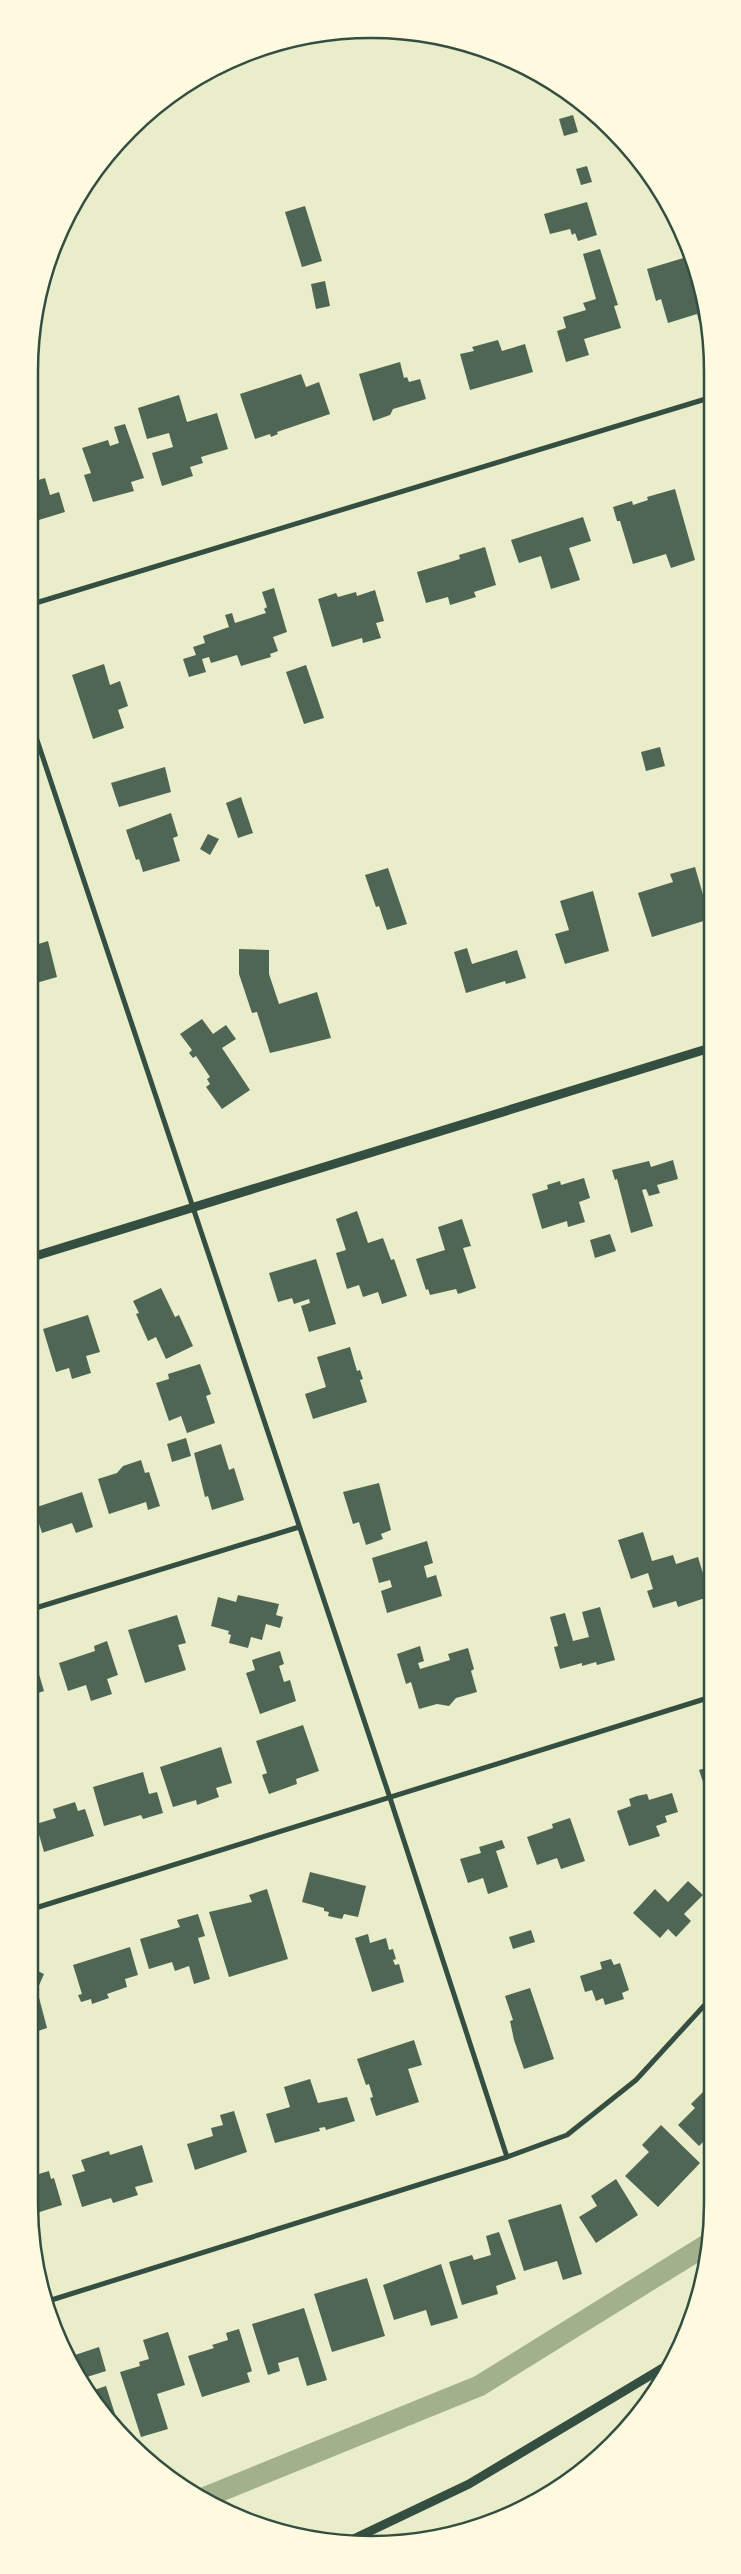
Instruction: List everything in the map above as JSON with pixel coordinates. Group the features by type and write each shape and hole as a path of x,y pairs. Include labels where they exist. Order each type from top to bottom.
{"street":[{"path":"38,602 704,400"},
{"path":"38,743 390,1798 507,2157"},
{"path":"38,1255 704,1050"},
{"path":"38,1607 299,1527"},
{"path":"38,1907 704,1700"},
{"path":"52,2300 507,2157 567,2135 636,2080 704,2006"},
{"path":"360,2536 469,2484 659,2369"}],"building":[{"path":"573,115 578,132 564,136 559,119"},
{"path":"587,166 592,182 581,185 576,169"},
{"path":"587,202 597,235 578,241 575,233 572,235 570,229 550,234 544,214"},
{"path":"305,206 322,261 302,267 285,212"},
{"path":"600,249 618,305 614,306 621,328 584,339 589,355 566,362 557,331 566,328 563,317 586,310 583,303 596,299 583,254"},
{"path":"684,258 700,321 697,314 668,323 661,299 656,301 647,269"},
{"path":"325,281 330,306 316,309 311,284"},
{"path":"498,340 502,351 525,344 533,372 470,390 460,354 474,351 472,347"},
{"path":"400,362 404,378 407,377 409,382 420,379 426,399 393,409 390,415 373,421 359,374"},
{"path":"301,374 306,387 319,382 330,414 277,432 278,434 271,437 270,434 255,439 240,394"},
{"path":"179,395 187,422 217,413 228,449 201,457 203,463 190,467 193,476 162,486 152,453 173,447 169,433 147,439 138,408"},
{"path":"125,424 144,478 131,482 134,491 93,502 84,475 91,473 82,448 108,440 110,446 119,443 114,427"},
{"path":"45,478 50,495 59,492 65,512 38,520 38,480"},
{"path":"675,489 695,560 671,568 666,554 633,564 620,521 617,521 613,507 632,501 633,505 648,500 647,497"},
{"path":"583,517 591,541 569,548 580,580 551,589 541,556 519,563 511,540"},
{"path":"485,547 496,585 474,592 476,597 450,605 448,597 426,603 417,572 460,559 459,555"},
{"path":"274,588 287,632 273,637 278,651 270,654 271,657 241,666 237,655 211,663 209,657 202,659 206,672 189,677 183,659 196,655 193,647 205,643 203,636 229,627 225,615 232,613 235,623 266,613 264,609 267,607 262,592"},
{"path":"375,590 384,621 376,623 381,638 363,643 362,638 332,647 318,599 336,593 338,597 356,592 357,596"},
{"path":"104,664 110,685 120,681 128,706 118,710 124,728 93,739 72,675"},
{"path":"306,665 324,718 304,724 286,672"},
{"path":"660,747 665,766 646,771 641,752"},
{"path":"165,767 171,792 119,807 111,783"},
{"path":"241,797 253,833 238,838 226,803"},
{"path":"171,813 178,836 173,838 180,861 143,872 139,859 136,860 126,830"},
{"path":"208,834 219,839 210,855 200,849"},
{"path":"695,867 704,898 704,921 652,937 638,893 673,882 670,874"},
{"path":"388,868 407,924 387,930 379,906 376,907 365,875"},
{"path":"593,891 609,951 565,964 555,934 569,930 560,901"},
{"path":"48,941 57,977 38,983 38,944"},
{"path":"467,948 472,964 517,950 526,978 506,984 505,981 466,993 454,952"},
{"path":"239,949 269,950 269,974 279,1004 317,992 331,1038 270,1053 257,1012 252,1013 239,974"},
{"path":"202,1019 213,1034 226,1025 236,1039 222,1048 250,1090 222,1109 206,1087 210,1084 207,1079 210,1077 196,1056 193,1058 189,1053 192,1050 180,1034"},
{"path":"673,1160 678,1179 657,1185 660,1193 649,1196 646,1189 642,1190 653,1226 631,1233 617,1179 615,1180 612,1170 649,1161 651,1167"},
{"path":"584,1178 590,1198 579,1202 585,1222 568,1227 567,1221 542,1229 532,1194 548,1189 547,1185 560,1181 561,1185"},
{"path":"357,1211 368,1243 383,1238 391,1260 394,1259 407,1296 382,1304 378,1292 363,1297 359,1285 347,1289 336,1253 346,1250 336,1219"},
{"path":"462,1219 471,1246 463,1248 476,1288 458,1294 456,1289 430,1295 428,1289 426,1290 416,1259 445,1250 438,1227"},
{"path":"610,1234 616,1251 595,1258 590,1240"},
{"path":"316,1259 336,1324 309,1332 301,1306 310,1303 309,1299 294,1304 292,1298 278,1302 269,1273"},
{"path":"161,1288 175,1317 179,1315 193,1346 166,1359 156,1337 148,1341 136,1314 139,1313 133,1301"},
{"path":"88,1315 100,1352 86,1356 91,1373 72,1379 69,1368 56,1372 43,1329"},
{"path":"350,1347 357,1371 360,1370 363,1379 360,1380 367,1402 313,1419 305,1394 326,1387 317,1357"},
{"path":"200,1364 211,1394 206,1396 215,1423 187,1433 181,1416 169,1421 156,1383 169,1379 168,1374"},
{"path":"186,1438 191,1456 172,1462 167,1444"},
{"path":"221,1444 229,1470 234,1468 244,1500 212,1510 208,1496 205,1497 194,1453"},
{"path":"141,1460 145,1473 149,1472 160,1506 148,1510 146,1502 109,1514 98,1479 117,1473 123,1466"},
{"path":"379,1483 391,1530 381,1534 383,1539 366,1545 359,1522 353,1524 343,1492"},
{"path":"82,1492 93,1527 76,1533 72,1523 42,1533 38,1520 38,1507"},
{"path":"643,1532 652,1561 673,1555 676,1564 698,1557 704,1577 704,1598 678,1607 676,1601 653,1608 647,1591 653,1589 648,1573 631,1579 618,1540"},
{"path":"427,1541 433,1563 424,1566 427,1578 436,1575 442,1596 387,1613 381,1591 392,1587 390,1580 379,1583 372,1558"},
{"path":"238,1595 279,1604 276,1615 283,1617 280,1628 266,1624 262,1640 251,1637 248,1648 229,1643 231,1635 228,1634 229,1631 211,1626 218,1597 236,1602"},
{"path":"600,1607 615,1660 597,1665 596,1662 582,1666 582,1663 560,1669 554,1647 558,1646 550,1617 565,1613 573,1641 589,1637 582,1612"},
{"path":"177,1615 186,1643 178,1645 186,1670 145,1683 128,1630"},
{"path":"107,1641 118,1675 107,1679 112,1694 91,1701 86,1685 68,1691 59,1663 95,1651 94,1646"},
{"path":"420,1646 424,1661 418,1663 420,1669 450,1660 448,1654 468,1648 474,1669 471,1671 477,1692 456,1698 449,1706 437,1704 419,1709 411,1682 406,1684 397,1654"},
{"path":"280,1651 284,1664 279,1666 284,1682 290,1680 296,1701 260,1714 246,1673 255,1670 252,1660"},
{"path":"38,1671 44,1691 38,1693"},
{"path":"303,1725 319,1771 296,1779 297,1784 269,1794 262,1775 267,1773 256,1741"},
{"path":"221,1747 232,1783 216,1788 219,1797 197,1805 196,1800 173,1807 160,1767"},
{"path":"704,1768 704,1785 699,1770"},
{"path":"143,1772 149,1794 157,1792 163,1813 143,1819 141,1815 104,1826 93,1787"},
{"path":"672,1793 678,1812 665,1816 667,1822 656,1826 660,1836 629,1846 617,1811 631,1806 629,1799 637,1796 647,1794 649,1800"},
{"path":"75,1802 78,1811 85,1809 94,1836 44,1852 38,1831 38,1823 56,1818 53,1809"},
{"path":"570,1818 585,1861 561,1869 557,1858 537,1865 527,1837 553,1828 552,1824"},
{"path":"502,1840 505,1848 496,1851 508,1887 488,1894 483,1878 468,1883 460,1859 481,1853 479,1847"},
{"path":"310,1872 366,1886 358,1917 344,1914 342,1919 328,1916 329,1912 324,1911 324,1908 302,1902"},
{"path":"688,1881 703,1895 684,1914 691,1921 676,1937 668,1929 660,1938 633,1913 655,1889 668,1902"},
{"path":"267,1889 288,1959 229,1977 209,1912 252,1902 249,1895"},
{"path":"198,1914 205,1936 198,1938 210,1979 194,1984 189,1966 175,1971 172,1962 149,1969 140,1939 180,1927 177,1920"},
{"path":"531,1930 535,1942 513,1949 509,1937"},
{"path":"368,1934 370,1943 386,1938 389,1950 393,1949 396,1959 393,1960 395,1965 399,1964 404,1982 372,1992 355,1938"},
{"path":"130,1947 138,1975 125,1979 127,1987 107,1994 109,1998 92,2004 91,1999 81,2002 78,1995 82,1994 73,1965"},
{"path":"611,1959 614,1965 620,1963 629,1990 622,1993 624,1999 605,2005 603,1998 596,2001 592,1990 585,1992 580,1976 602,1969 600,1962"},
{"path":"38,1971 44,1974 38,1988"},
{"path":"530,1988 554,2059 524,2069 514,2040 510,2021 513,2020 505,1996"},
{"path":"38,1994 47,2028 38,2031"},
{"path":"414,2040 422,2065 408,2069 419,2102 376,2116 370,2098 373,2097 369,2084 366,2085 357,2059"},
{"path":"310,2079 318,2103 347,2097 355,2121 326,2130 325,2127 319,2128 320,2131 275,2143 266,2114 290,2107 284,2087"},
{"path":"704,2091 704,2141 699,2146 678,2125 695,2108 691,2104"},
{"path":"234,2111 247,2152 195,2170 187,2144 213,2136 211,2128 223,2125 220,2115"},
{"path":"661,2125 700,2163 658,2207 625,2176 649,2152 642,2145"},
{"path":"142,2145 153,2182 135,2187 138,2195 113,2203 111,2198 82,2207 72,2175 85,2171 81,2160 109,2151 110,2155"},
{"path":"49,2171 51,2179 54,2178 62,2205 38,2212 38,2174"},
{"path":"616,2179 638,2215 596,2243 579,2217 597,2206 591,2196"},
{"path":"561,2204 582,2274 563,2280 557,2261 524,2271 508,2220"},
{"path":"499,2232 516,2279 496,2286 498,2294 462,2305 449,2262 472,2255 474,2260 491,2255 486,2236"},
{"path":"441,2264 458,2318 431,2326 426,2310 394,2320 383,2285"},
{"path":"367,2278 385,2336 332,2352 314,2294"},
{"path":"304,2308 327,2380 307,2386 298,2357 278,2363 280,2371 268,2375 252,2324"},
{"path":"239,2329 252,2371 247,2373 250,2382 202,2397 188,2356 214,2348 212,2345 228,2340 226,2333"},
{"path":"168,2332 185,2385 157,2394 168,2429 141,2437 120,2372 140,2366 139,2362 149,2359 143,2340"},
{"path":"99,2347 106,2371 87,2377 87,2379 72,2351 74,2351 75,2355"},
{"path":"106,2386 116,2419 95,2390"}],"waterway":[{"path":"210,2495 479,2386 701,2249"}]}
